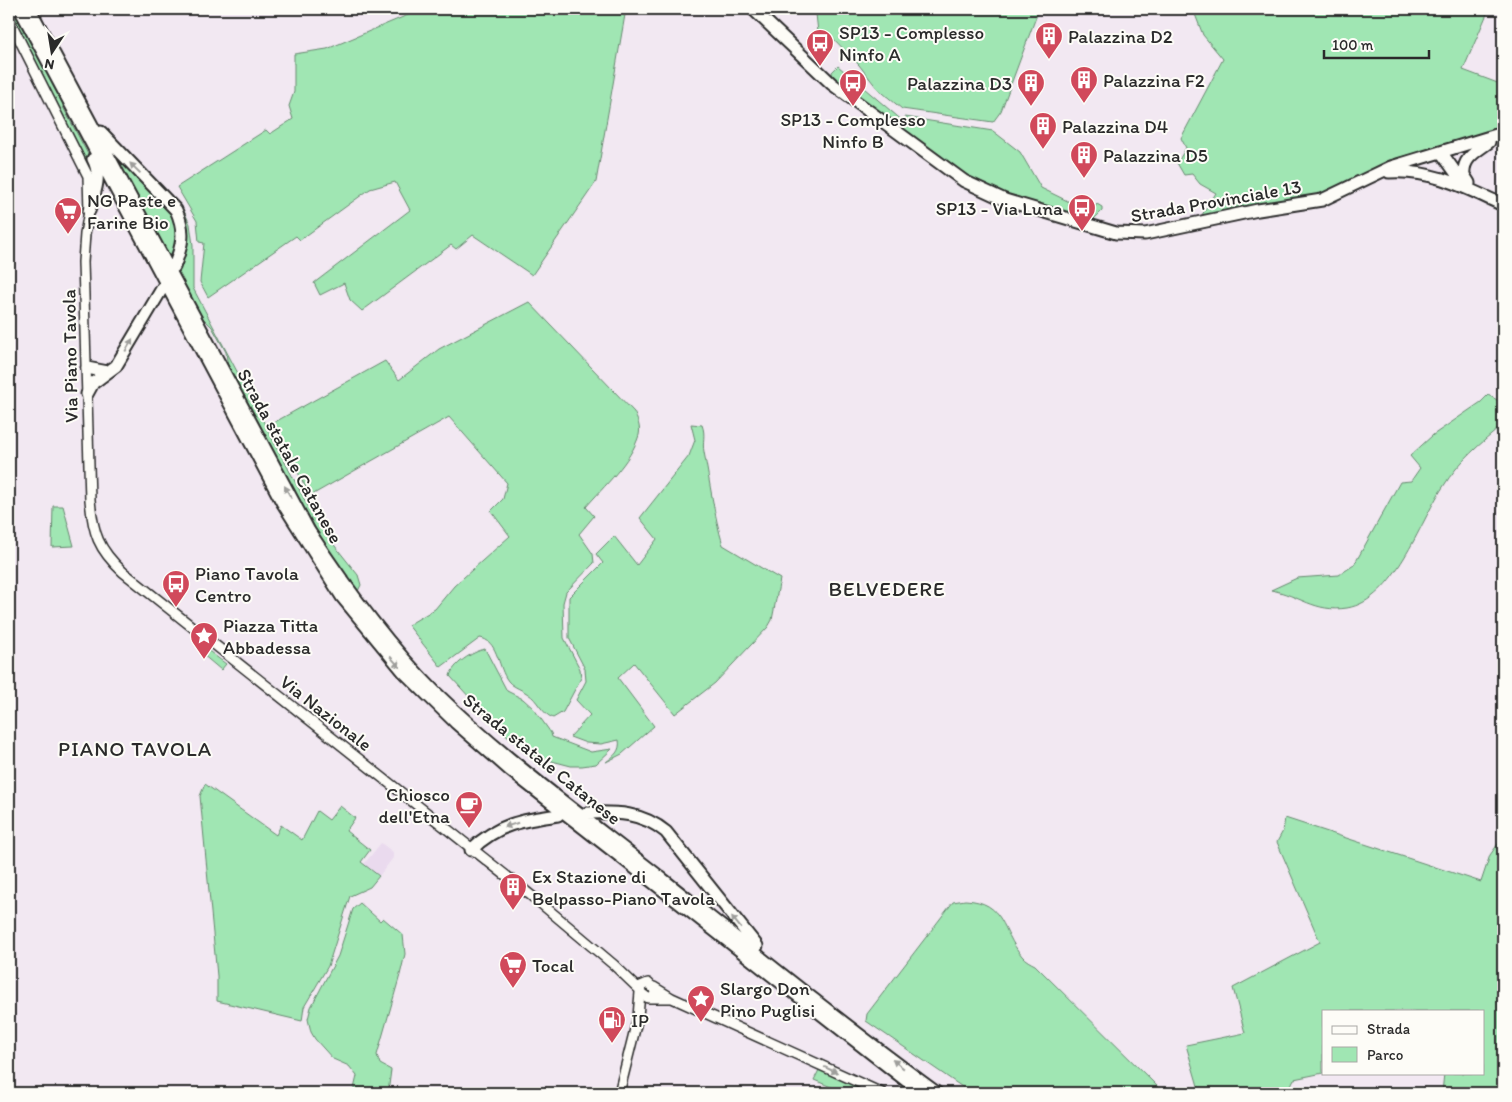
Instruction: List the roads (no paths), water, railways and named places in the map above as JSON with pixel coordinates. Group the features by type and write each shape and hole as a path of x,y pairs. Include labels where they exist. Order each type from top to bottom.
{"main road":[{"name":"Strada statale Catanese","path":"20,9 282,502 342,597 391,657 429,697 511,771 922,1093"},
{"name":"Strada statale Catanese","path":"30,9 290,497 350,591 410,664 447,703 516,763 806,993"},
{"name":"Strada Provinciale 13","path":"753,9 832,84 964,181 1005,200 1116,234 1145,234 1258,210 1313,202 1330,197 1378,173 1440,152 1500,135"},
{"path":"73,90 106,140 176,210 182,222 184,235 182,247 174,267"},
{"path":"1471,186 1464,175 1470,155 1500,135"},
{"path":"88,138 98,178 89,211"},
{"path":"1440,152 1441,177"},
{"path":"1440,152 1458,176 1471,186 1503,204"},
{"path":"1378,173 1417,171 1441,177 1503,204"},
{"path":"87,394 93,383 116,366 126,352 163,287"},
{"path":"86,368 108,372"},
{"path":"586,813 639,816 654,822 666,832 751,941 796,977 806,993 937,1093"},
{"path":"471,850 486,835 501,828 528,819 558,815"}],"street":[{"name":"Via Piano Tavola","path":"9,19 85,169 88,183 89,211 83,262 90,500"},
{"name":"Via Nazionale","path":"90,500 97,541 114,564 648,991"},
{"path":"648,991 672,998 882,1093"},
{"path":"618,1093 638,1017 648,991"},
{"path":"638,1017 648,991"}],"place":[{"name":"Palazzina D2","path":"1049,60"},
{"name":"SP13 - Complesso Ninfo A","path":"820,67"},
{"name":"Palazzina F2","path":"1084,104"},
{"name":"SP13 - Complesso Ninfo B","path":"853,107"},
{"name":"Palazzina D3","path":"1031,107"},
{"name":"Palazzina D4","path":"1043,150"},
{"name":"Palazzina D5","path":"1084,179"},
{"name":"SP13 - Via Luna","path":"1082,232"},
{"name":"NG Paste e Farine Bio","path":"68,235"},
{"name":"Piano Tavola Centro","path":"176,608"},
{"name":"Piazza Titta Abbadessa","path":"204,660"},
{"name":"Chiosco dell'Etna","path":"469,829"},
{"name":"Ex Stazione di Belpasso-Piano Tavola","path":"513,911"},
{"name":"Tocal","path":"513,989"},
{"name":"Slargo Don Pino Puglisi","path":"701,1023"},
{"name":"IP","path":"612,1044"}],"district":[{"name":"BELVEDERE","path":"887,588"},
{"name":"PIANO TAVOLA","path":"135,748"}]}
